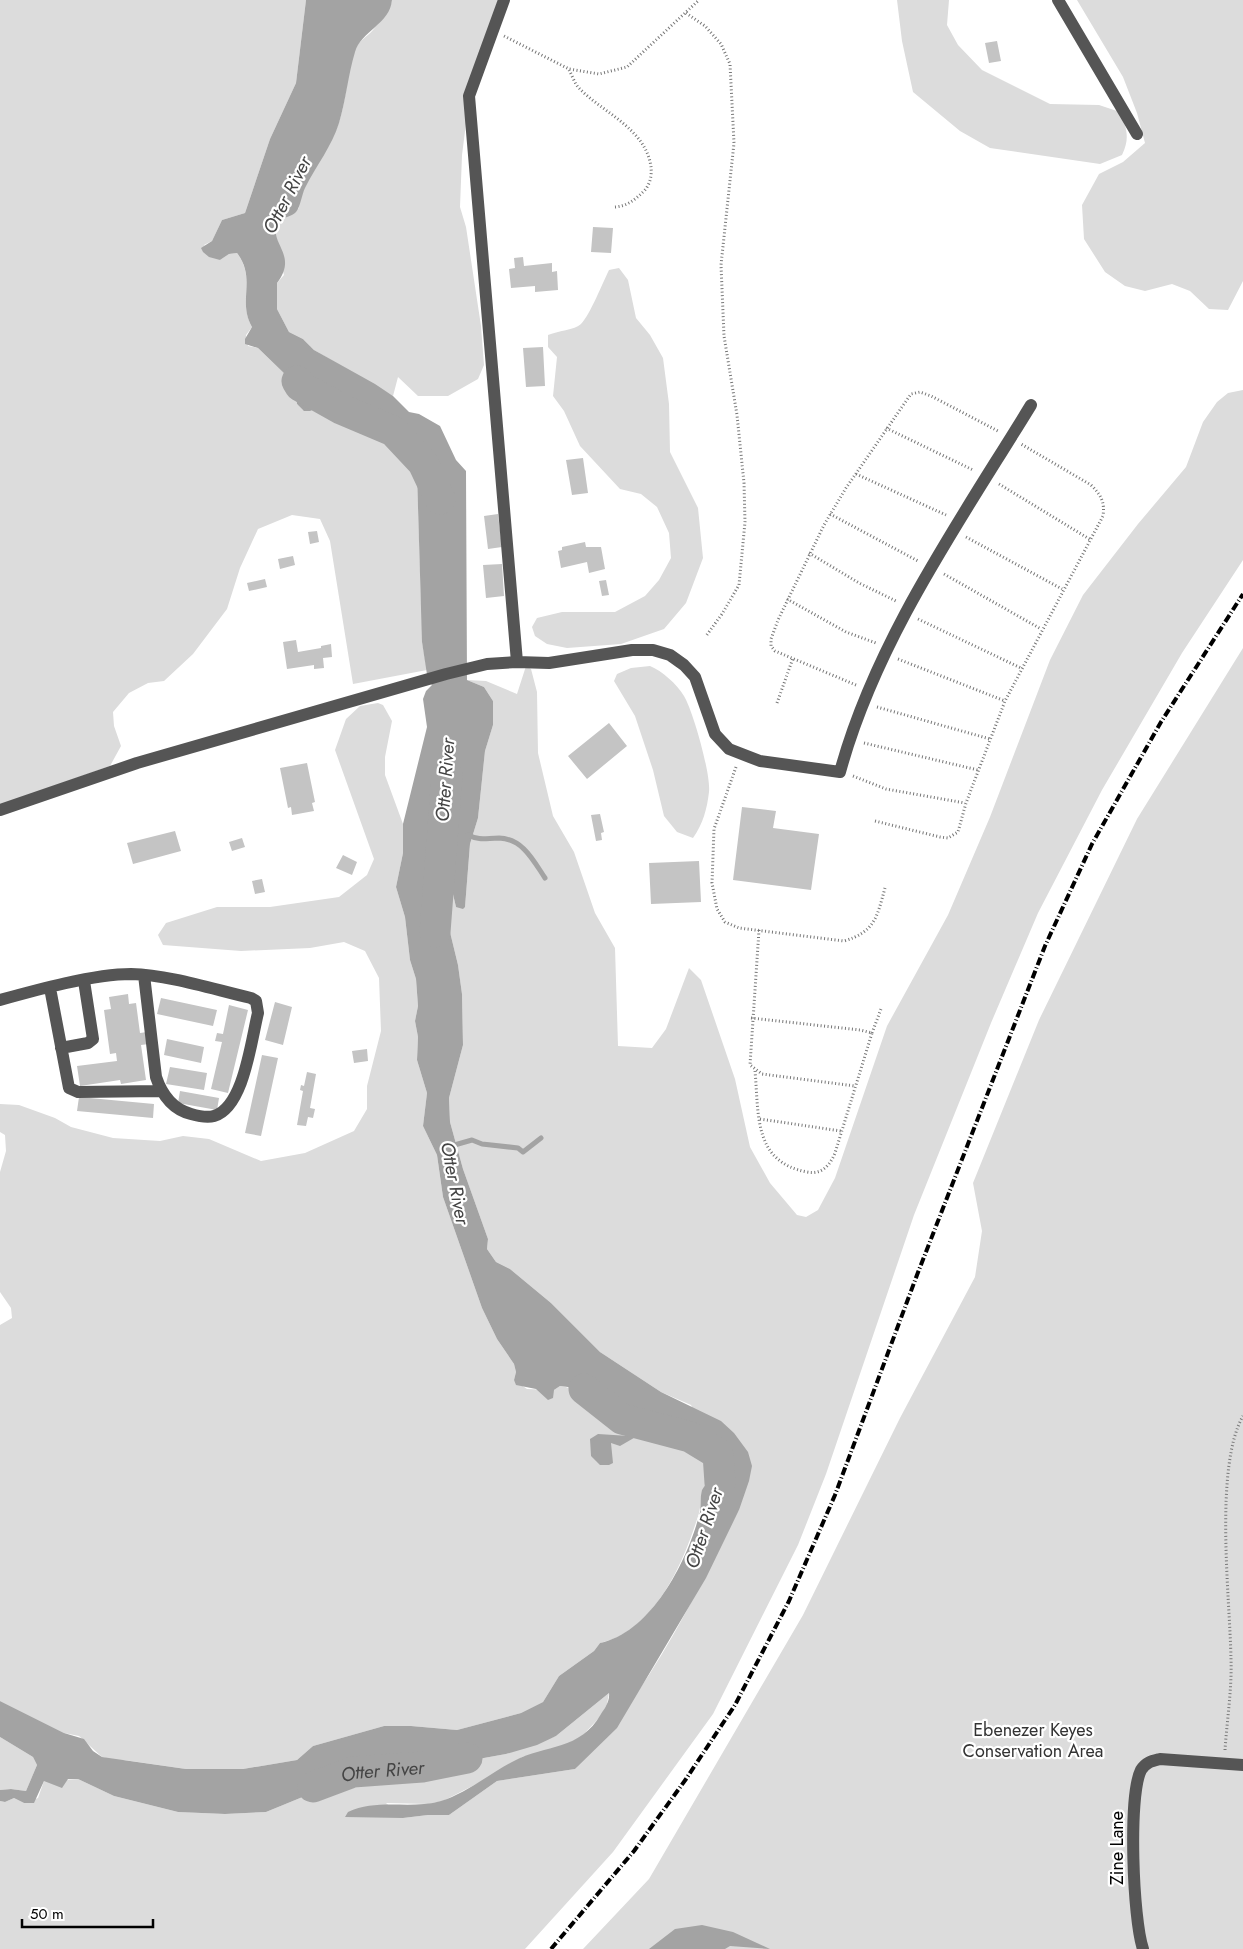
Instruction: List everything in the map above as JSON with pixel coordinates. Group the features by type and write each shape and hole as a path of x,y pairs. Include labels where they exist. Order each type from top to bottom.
{"street":[{"path":"504,0 469,96 517,662"},
{"path":"1058,0 1137,134"},
{"path":"0,810 137,763 446,674 487,664 517,662 549,663 632,650 653,650 670,655 684,665 695,677 715,734 729,749 740,755 760,761 840,772 862,703 886,651 957,526 1031,405"},
{"path":"0,1000 115,975 144,976 250,998 256,1001 258,1006 238,1091 230,1106 214,1116 196,1115 179,1110 169,1102 161,1091 156,1077 144,976"},
{"path":"61,1048 88,1043 93,1039 84,981"},
{"path":"50,988 67,1084 72,1090 161,1091"},
{"name":"Zine Lane","path":"1143,1949 1137,1934 1134,1880 1135,1792 1142,1768 1149,1761 1160,1759 1224,1763"},
{"path":"1224,1763 1243,1765"}],"path":[{"path":"493,30 569,69 599,74 627,67 699,0"},
{"path":"686,13 705,26 721,44 730,64 734,143 721,265 724,336 737,415 744,483 745,522 739,585 706,636"},
{"path":"569,69 577,86 618,118 640,143 650,159 652,175 647,189 626,206 615,207"},
{"path":"867,690 775,651 771,646 776,626 787,600 824,525 856,474 911,394 920,392 931,396 1011,438 1091,485 1099,493 1104,505 1096,532 1062,590 1005,701 966,803 958,832 948,838 875,820"},
{"path":"856,474 957,526 1062,590"},
{"path":"810,554 907,611 1021,668"},
{"path":"787,600 886,651 1005,701"},
{"path":"777,703 793,658"},
{"path":"862,703 990,739"},
{"path":"849,739 978,770"},
{"path":"740,755 714,829 712,883 718,909 725,922 739,928 844,941 860,936 872,925 878,914 885,888"},
{"path":"840,772 886,788 966,803"},
{"path":"759,930 749,1055 750,1065 755,1071 762,1074 855,1086"},
{"path":"755,1071 760,1119 766,1147 772,1155 790,1167 811,1173 823,1171 830,1164 881,1008"},
{"path":"752,1018 872,1033"},
{"path":"760,1119 841,1131"},
{"path":"1224,1763 1231,1661 1227,1490 1233,1446 1243,1416"}],"green space":[{"path":"0,0 306,0 296,83 270,139 245,213 222,220 212,241 204,245 220,260 229,254 237,253 243,263 247,282 246,308 252,327 246,335 248,346 258,348 290,379 295,387 297,404 303,410 310,410 329,403 350,404 371,414 391,429 407,446 411,454 416,454 419,447 422,453 417,474 421,604 423,615 422,642 427,670 353,684 330,541 320,519 292,515 258,529 240,568 227,609 193,654 164,681 148,683 129,693 113,712 114,726 121,746 110,766 0,805"},
{"path":"392,0 498,0 472,76 462,155 460,207 466,227 481,326 484,365 478,379 448,396 418,396 398,377 393,396 314,350 303,339 289,332 277,309 277,283 284,275 275,239 278,219 286,217 299,208 300,199 309,178 338,125 355,50 378,24 391,5"},
{"path":"897,0 949,0 947,25 958,45 982,70 1050,104 1099,105 1120,112 1127,134 1122,155 1100,164 990,148 960,131 913,92 902,41"},
{"path":"1077,0 1243,0 1243,281 1228,310 1209,309 1190,291 1172,284 1145,291 1125,286 1105,272 1084,239 1082,205 1099,174 1123,162 1145,143 1137,113 1123,77"},
{"path":"619,268 628,280 636,318 650,335 663,358 669,404 670,452 698,508 703,558 686,603 664,629 621,644 567,648 547,644 535,636 532,627 537,618 562,612 615,612 645,596 659,580 671,558 669,533 657,507 641,494 620,489 580,446 564,411 553,396 557,357 548,347 548,335 575,328 581,324 585,320 609,270"},
{"path":"1243,390 1243,560 1182,653 1102,790 1038,913 991,1023 914,1215 826,1474 798,1545 713,1714 613,1852 525,1949 0,1949 0,1801 5,1802 14,1798 24,1803 38,1798 44,1781 78,1779 114,1796 178,1812 225,1814 266,1812 327,1787 365,1765 382,1763 434,1767 506,1754 556,1736 609,1693 607,1704 600,1717 581,1737 563,1746 522,1757 492,1776 443,1801 428,1804 386,1803 403,1818 449,1815 497,1781 575,1769 621,1715 650,1674 690,1604 739,1510 691,1405 661,1392 600,1352 551,1303 510,1269 496,1262 487,1249 488,1239 463,1169 450,1122 449,1098 463,1045 462,994 458,965 433,862 434,832 437,819 448,817 452,854 449,877 456,907 465,907 470,844 478,818 485,751 493,725 493,701 484,687 467,680 486,681 517,694 526,666 531,669 537,692 538,753 553,816 574,852 595,913 615,948 618,1046 652,1048 666,1029 689,968 701,980 735,1079 750,1147 770,1183 797,1215 806,1217 818,1210 835,1178 887,1026 948,915 990,817 1050,660 1083,595 1138,524 1186,467 1203,422 1217,402 1228,393"},
{"name":"Ebenezer Keyes Conservation Area","path":"1243,648 1243,1949 583,1949 649,1879 803,1615 900,1418 975,1277 982,1231 973,1183 1039,1020 1137,819"},
{"path":"650,666 669,678 684,696 701,743 709,792 702,822 693,838 677,832 664,816 653,770 635,716 614,681 617,674 631,668"},
{"path":"378,703 383,705 392,721 385,757 385,775 403,824 403,853 396,887 405,917 410,960 416,979 418,1006 415,1021 418,1037 417,1060 427,1093 423,1126 437,1155 443,1197 482,1308 497,1339 514,1364 516,1372 514,1380 527,1389 554,1390 560,1386 565,1387 595,1406 622,1417 672,1425 690,1431 699,1436 710,1453 710,1478 702,1490 699,1513 676,1573 652,1610 637,1625 619,1636 600,1643 594,1651 559,1676 543,1702 521,1713 457,1730 384,1726 313,1746 297,1760 243,1769 186,1769 113,1760 102,1757 79,1736 64,1733 0,1701 0,1325 12,1318 11,1308 0,1292 0,1172 6,1151 5,1135 0,1132 0,1104 19,1105 55,1118 71,1127 113,1138 160,1141 183,1136 209,1139 261,1161 305,1153 354,1131 367,1109 367,1086 381,1031 379,978 365,951 344,942 310,948 241,951 163,945 158,935 166,923 217,907 270,907 339,897 367,875 374,859 335,750 346,719 360,706"},
{"path":"0,1737 33,1757 37,1765 26,1791 0,1790"}],"water":[{"path":"306,0 392,0 386,15 358,45 336,131 305,188 297,210 290,216 279,219 276,227 276,235 285,264 283,273 277,283 277,309 289,332 303,339 314,350 375,384 393,396 409,412 419,414 440,426 456,460 466,471 467,680 484,687 493,701 493,725 485,751 478,818 470,844 465,907 463,909 456,907 449,877 452,854 448,817 437,819 434,832 433,862 458,965 462,994 463,1045 449,1098 450,1122 463,1169 488,1239 487,1249 496,1262 510,1269 551,1303 600,1352 661,1392 721,1421 734,1433 748,1452 752,1466 739,1510 706,1578 617,1728 575,1769 497,1781 449,1815 403,1818 345,1817 348,1812 359,1808 382,1805 418,1805 450,1798 514,1761 573,1741 593,1726 607,1704 609,1693 556,1736 537,1745 506,1754 434,1767 382,1763 365,1765 327,1787 266,1812 225,1814 178,1812 114,1796 78,1779 68,1779 62,1788 44,1781 34,1803 24,1803 14,1798 5,1802 0,1801 0,1790 26,1791 37,1765 33,1757 0,1737 0,1701 64,1733 84,1739 93,1751 102,1757 186,1769 243,1769 297,1760 313,1746 384,1726 457,1730 521,1713 543,1702 559,1676 594,1651 600,1643 619,1636 636,1625 651,1609 677,1572 687,1551 700,1512 702,1490 708,1481 710,1471 710,1456 705,1444 698,1436 678,1426 647,1422 639,1435 620,1446 611,1443 613,1463 600,1465 591,1456 590,1439 598,1434 629,1436 636,1428 634,1420 597,1408 568,1387 560,1386 554,1390 553,1398 548,1400 536,1389 516,1385 514,1380 516,1372 514,1364 497,1339 482,1308 443,1197 437,1155 423,1126 427,1093 417,1060 418,1037 415,1021 418,1006 416,979 410,960 405,917 396,887 403,853 403,824 427,727 423,699 426,691 432,685 428,681 422,642 417,474 422,453 418,447 414,456 408,445 389,427 350,404 325,404 310,411 304,411 297,404 295,387 290,379 258,348 245,344 245,339 252,327 246,308 246,272 237,253 229,254 220,260 209,257 201,248 212,241 222,220 245,213 270,139 296,83"},
{"path":"702,1925 733,1932 770,1949 730,1946 725,1949 649,1949 675,1929"}],"building":[{"path":"997,41 1001,61 989,63 985,43"},
{"path":"593,227 613,228 611,253 591,252"},
{"path":"523,257 524,266 552,263 552,272 557,271 558,290 535,292 535,286 511,288 509,269 515,268 514,258"},
{"path":"543,347 545,386 526,387 523,348"},
{"path":"583,458 588,493 572,495 566,460"},
{"path":"498,514 502,547 488,549 484,516"},
{"path":"317,531 319,542 310,544 308,532"},
{"path":"585,542 586,547 601,547 605,569 589,573 587,562 561,568 558,551 562,550 562,547"},
{"path":"293,556 295,565 280,569 278,559"},
{"path":"502,564 504,596 486,598 483,565"},
{"path":"265,579 267,587 249,591 247,583"},
{"path":"606,580 609,595 602,596 599,581"},
{"path":"296,640 298,652 321,648 321,646 331,644 332,657 323,658 324,668 314,669 314,665 287,669 283,642"},
{"path":"609,723 627,746 587,779 568,756"},
{"path":"307,763 315,802 312,803 314,811 292,815 291,807 288,808 280,768"},
{"path":"742,807 776,811 773,828 819,834 811,890 733,880"},
{"path":"600,814 604,832 601,833 602,840 596,841 591,815"},
{"path":"175,831 181,851 133,864 127,843"},
{"path":"242,838 245,847 232,851 229,842"},
{"path":"343,855 357,862 352,875 336,868"},
{"path":"699,861 701,902 651,904 649,863"},
{"path":"262,879 265,892 255,894 252,881"},
{"path":"128,994 129,1004 136,1003 140,1033 147,1032 149,1044 141,1045 146,1080 121,1084 120,1080 80,1086 77,1066 117,1061 116,1053 110,1054 104,1010 111,1009 109,997"},
{"path":"161,998 217,1010 213,1026 157,1014"},
{"path":"275,1002 292,1007 283,1045 265,1040"},
{"path":"229,1005 248,1010 228,1093 211,1089 222,1042 215,1041 217,1033 223,1034"},
{"path":"167,1039 204,1047 201,1063 164,1055"},
{"path":"367,1049 368,1061 354,1063 352,1051"},
{"path":"262,1055 278,1058 261,1136 245,1133"},
{"path":"170,1067 207,1073 204,1090 166,1084"},
{"path":"307,1072 316,1074 310,1108 315,1109 313,1118 308,1117 306,1126 297,1125 303,1091 300,1090 301,1085 304,1086"},
{"path":"180,1091 219,1098 217,1110 178,1103"},
{"path":"79,1097 154,1104 153,1118 77,1111"}],"waterway":[{"name":"Otter River","path":"297,381 300,386 341,409 393,431 423,463 440,499"},
{"name":"Otter River","path":"435,932 447,775"},
{"path":"468,835 480,839 499,838 515,842 532,858 545,878"},
{"path":"451,1146 472,1140 482,1144 518,1148 523,1152 541,1138"},
{"name":"Otter River","path":"584,1389 622,1419 690,1437 718,1454 720,1483"},
{"name":"Otter River","path":"313,1787 353,1772 422,1767 467,1758"}],"railway":[{"path":"551,1949 634,1851 686,1779 735,1705 789,1601 835,1495 917,1275 1045,946 1092,844 1161,722 1243,594"}]}
